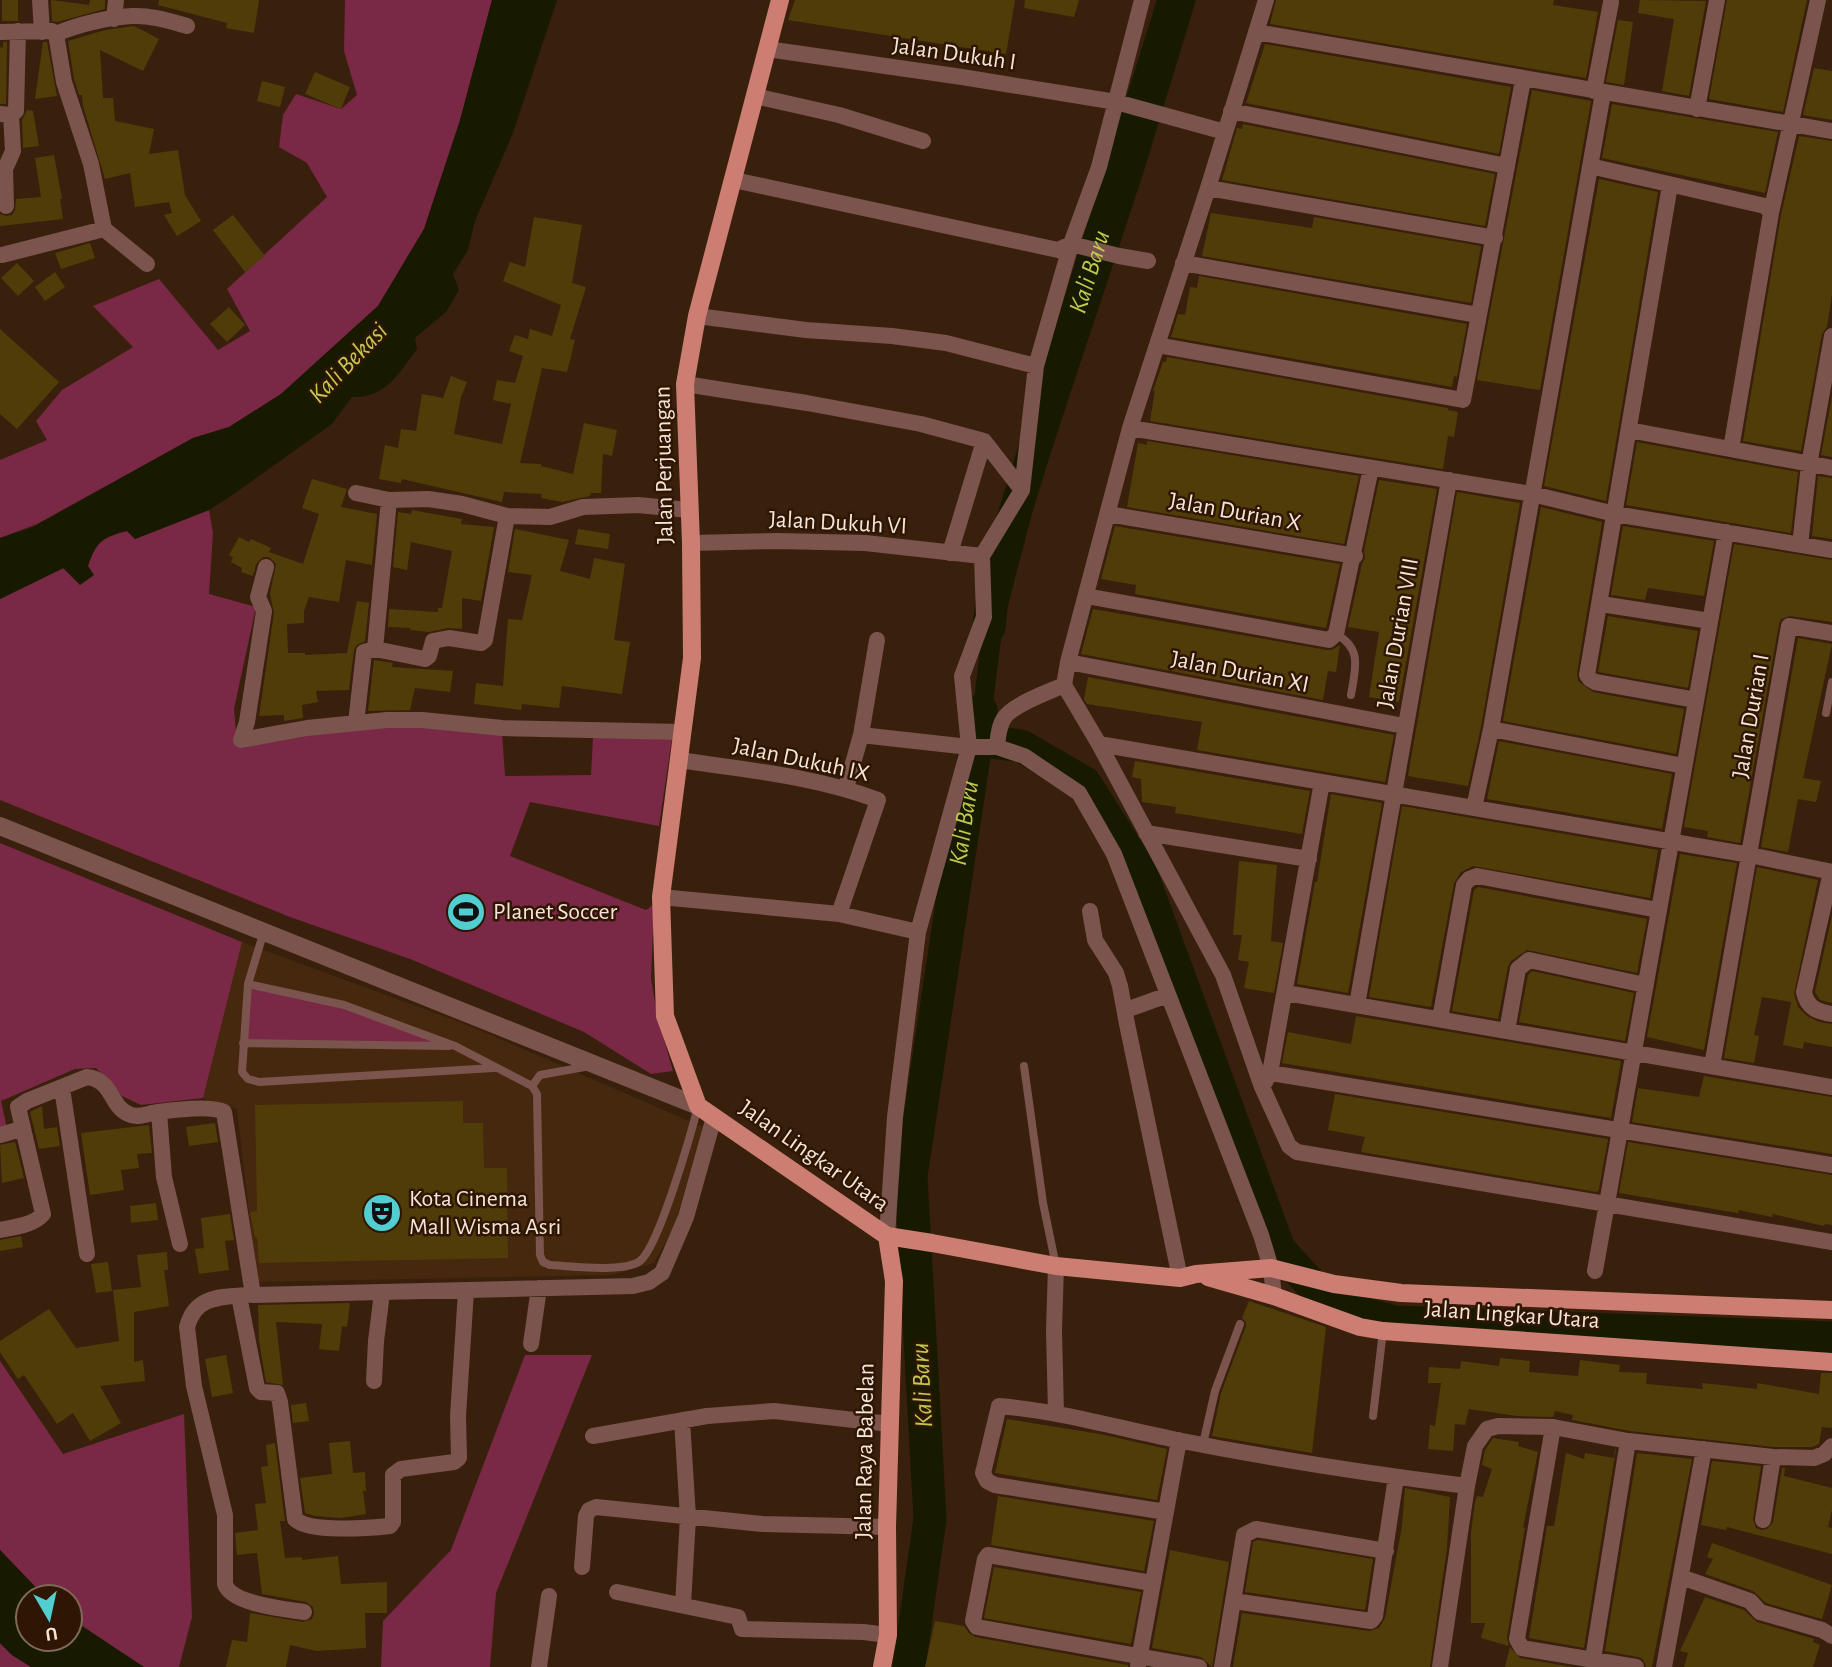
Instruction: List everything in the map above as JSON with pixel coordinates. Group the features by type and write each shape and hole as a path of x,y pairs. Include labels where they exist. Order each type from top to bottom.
{"main road":[{"name":"Jalan Perjuangan","path":"698,1106 665,1016 661,897 692,658 685,384 697,316 780,0"},
{"name":"Jalan Lingkar Utara","path":"698,1106 889,1237 1056,1266 1188,1276 1274,1296 1360,1327 1383,1331 1832,1362"},
{"name":"Jalan Raya Babelan","path":"882,1667 888,1635 887,1527 894,1281 889,1237"},
{"name":"Jalan Lingkar Utara","path":"1188,1276 1275,1268 1334,1284 1401,1293 1832,1310"}],"street":[{"path":"40,0 91,164 104,229 147,264"},
{"path":"114,19 116,0"},
{"path":"889,1237 895,1117 918,932 969,747 962,676 984,617 982,556 1022,490 1036,366 1071,244 1099,167 1142,0"},
{"path":"1266,0 1130,428 1064,685 1099,744 1223,975 1266,1080 1282,1135 1297,1152 1832,1242"},
{"path":"1697,108 1717,0"},
{"path":"1731,449 1771,213 1818,0"},
{"path":"1474,808 1491,729 1590,166 1612,1"},
{"path":"0,32 49,33 133,16 157,18 187,26"},
{"path":"6,206 5,169 13,151 6,114 16,111 18,31"},
{"path":"1256,32 1832,131"},
{"name":"Jalan Dukuh I","path":"767,49 1116,102 1226,132"},
{"path":"1157,345 1463,400 1523,79"},
{"path":"755,96 839,115 923,141"},
{"path":"1231,111 1507,166"},
{"path":"1590,166 1765,206 1771,213"},
{"path":"734,180 1058,250 1071,244 1148,261"},
{"path":"1670,185 1587,675 1590,680 1696,699"},
{"path":"1208,188 1495,238"},
{"path":"2,255 104,229"},
{"path":"1183,263 1478,315"},
{"path":"697,316 806,330 946,343 1036,366"},
{"path":"1800,545 1810,465 1827,385 1832,336"},
{"path":"685,384 921,424 984,441 1022,490"},
{"path":"1130,428 1532,494 1615,514 1832,550"},
{"path":"1629,429 1832,468"},
{"path":"950,553 984,441"},
{"path":"1086,596 1329,640 1336,634 1371,468"},
{"name":"Jalan Durian VIII","path":"1357,1005 1449,480"},
{"path":"356,493 389,500 428,499 462,504 507,516 550,517 583,507 638,505 689,510"},
{"path":"375,649 389,500"},
{"name":"Jalan Durian X","path":"1108,514 1354,556"},
{"path":"356,723 364,652 375,649 425,659 429,656 433,641 441,638 481,643 485,640 507,516"},
{"path":"1595,1271 1726,532"},
{"name":"Jalan Dukuh VI","path":"691,543 865,543 982,556"},
{"path":"265,567 258,597 264,611 247,722 241,740 307,728 422,720 502,727 682,732"},
{"path":"1601,604 1710,621"},
{"name":"Jalan Durian I","path":"1750,855 1789,626 1832,633"},
{"path":"846,788 861,735 877,640"},
{"name":"Jalan Durian XI","path":"1068,662 1405,726"},
{"path":"995,743 1004,717 1064,685"},
{"path":"1491,729 1684,765"},
{"path":"861,735 969,747 995,743 1024,756 1079,793 1114,854 1275,1268 1274,1296"},
{"path":"1099,744 1750,855 1831,872 1825,938 1804,992 1808,1004 1817,1012 1832,1014"},
{"name":"Jalan Dukuh IX","path":"679,760 846,788 878,800 839,914"},
{"path":"1266,1080 1286,993 1322,782"},
{"path":"0,826 698,1106"},
{"path":"1146,833 1310,859"},
{"path":"1712,1066 1750,855"},
{"path":"1440,1019 1464,885 1469,878 1477,876 1658,910"},
{"path":"661,897 839,914 918,932"},
{"path":"1090,911 1095,940 1115,973 1126,1010 1188,1276"},
{"path":"1507,1031 1518,969 1529,960 1645,985"},
{"path":"1286,993 1832,1087"},
{"path":"1126,1010 1168,995"},
{"path":"0,1230 34,1221 43,1214 21,1129 18,1107 27,1101 87,1077 94,1077 106,1086 122,1111 134,1116 159,1111 214,1108 224,1112 257,1388 261,1392 277,1393 280,1402 291,1506 299,1524 336,1528 390,1526 393,1522 393,1480 396,1471 454,1462 459,1458 458,1416 466,1291"},
{"path":"1266,1080 1619,1130 1832,1166"},
{"path":"62,1088 87,1254"},
{"path":"159,1111 164,1177 180,1244"},
{"path":"304,1612 247,1601 233,1595 225,1584 225,1515 194,1386 187,1327 201,1303 246,1296 633,1286 649,1282 662,1273 686,1217 714,1117"},
{"path":"0,1135 21,1129"},
{"path":"1056,1266 1056,1413"},
{"path":"531,1344 539,1289"},
{"path":"374,1381 382,1293"},
{"path":"1166,1512 995,1485 987,1481 984,1473 999,1406 1056,1413 1179,1440 1396,1477 1466,1486"},
{"path":"593,1436 682,1420 774,1411 890,1424"},
{"path":"682,1420 688,1517 683,1605"},
{"path":"1440,1667 1466,1486 1475,1446 1487,1429 1498,1426 1553,1427 1628,1441 1773,1457 1814,1458 1824,1454 1832,1446"},
{"path":"1553,1427 1517,1639 1522,1648 1636,1667"},
{"path":"1138,1662 1179,1440"},
{"path":"1593,1658 1628,1441"},
{"path":"1664,1667 1704,1449"},
{"path":"1763,1520 1773,1457"},
{"path":"1234,1601 1371,1621 1376,1616 1396,1477"},
{"path":"582,1567 586,1516 589,1510 596,1507 762,1524 887,1527"},
{"path":"1222,1667 1244,1535 1256,1530 1386,1551"},
{"path":"1152,1583 988,1555 973,1621 977,1627 1138,1662 1199,1667"},
{"path":"1681,1577 1749,1601 1760,1612 1822,1630 1832,1636"},
{"path":"617,1592 738,1617 742,1629 888,1635"},
{"path":"539,1667 550,1596"}],"lane":[{"path":"1336,634 1348,642 1354,653 1351,695"},
{"path":"1826,713 1832,682"},
{"path":"264,931 248,984 242,1072 248,1079 259,1082 497,1068"},
{"path":"248,984 344,1005 455,1046 532,1086 537,1094 540,1255 543,1262 550,1265 615,1268 639,1262 653,1242 690,1138 698,1106"},
{"path":"243,1043 455,1046"},
{"path":"532,1086 540,1075 593,1066"},
{"path":"1024,1066 1043,1203 1056,1266"},
{"path":"1203,1444 1216,1391 1240,1324"},
{"path":"1373,1416 1383,1331"}],"shaded area":[{"path":"345,0 492,0 458,128 424,229 378,306 281,394 229,427 193,438 37,524 0,538 0,460 47,440 36,421 62,390 133,347 93,306 159,279 218,350 250,331 227,289 327,197 307,163 279,147 283,115 296,94 341,109 357,95 344,51"},
{"path":"209,510 213,533 209,594 256,607 234,709 237,743 381,725 502,732 505,776 591,775 593,737 672,738 659,826 530,802 510,856 646,910 654,904 651,978 657,1015 673,1071 651,1074 584,1032 410,959 290,917 0,800 0,599 64,568 88,566 97,546 106,538 127,531 135,539"},
{"path":"0,843 242,942 203,1098 141,1105 122,1096 96,1068 75,1069 1,1101 8,1133 0,1135"},
{"path":"242,942 465,1024 703,1127 674,1228 654,1263 612,1275 257,1282 237,1109 203,1098"},
{"path":"248,984 344,1005 455,1046 243,1043"},
{"path":"525,1355 592,1355 496,1593 490,1667 381,1667 383,1621 451,1550"},
{"path":"0,1361 63,1454 184,1414 192,1617 179,1667 143,1667 84,1627 84,1583 32,1583 0,1550"},
{"path":"0,1643 12,1655 31,1667 0,1667"}],"water":[{"name":"Kali Bekasi","path":"492,0 557,0 513,133 475,221 468,250 453,274 459,290 446,312 415,338 417,349 397,375 374,394 352,397 332,424 209,510 135,539 127,531 106,538 97,546 88,566 94,575 80,585 63,568 0,599 0,538 33,527 193,438 229,427 281,394 378,306 424,229 460,120"},
{"path":"1175,0 1196,0 1143,174 1038,491 1003,624 988,742 969,742 984,617 1022,490 1082,318"},
{"path":"0,1550 32,1583 14,1583 14,1653 84,1653 84,1627 144,1667 31,1667 12,1655 0,1643"}],"building":[{"path":"2,0 18,0 18,21 2,21"},
{"path":"51,0 89,5 90,0 105,0 105,9 57,22 52,21"},
{"path":"159,0 259,0 254,33 226,28 227,23 158,5"},
{"path":"795,0 1015,0 1006,54 788,20"},
{"path":"1025,0 1079,0 1074,17 1024,8"},
{"path":"1276,0 1554,0 1553,5 1598,12 1586,78 1270,24"},
{"path":"1640,0 1706,1 1689,96 1662,91 1674,19 1638,13"},
{"path":"1727,0 1807,0 1783,112 1709,99"},
{"path":"1618,20 1633,22 1624,85 1606,82"},
{"path":"134,26 159,39 143,71 100,50 103,98 113,98 115,121 154,129 149,154 178,150 185,195 201,221 177,236 164,215 172,213 169,202 135,207 130,173 105,179 82,95 79,95 74,79 68,41 105,30"},
{"path":"3,42 7,42 6,104 0,104 0,47 3,48"},
{"path":"43,42 47,42 57,96 35,99"},
{"path":"1265,44 1511,87 1499,154 1246,103"},
{"path":"1814,68 1832,71 1832,120 1803,115"},
{"path":"315,72 350,87 341,109 305,94"},
{"path":"262,81 285,87 280,107 257,101"},
{"path":"1532,90 1591,101 1540,390 1477,380"},
{"path":"1612,104 1778,132 1765,193 1602,158"},
{"path":"27,110 33,111 39,146 23,148 22,120"},
{"path":"1243,124 1495,174 1485,226 1222,180 1237,128 1242,129"},
{"path":"1799,136 1832,141 1832,294 1801,451 1743,441 1781,215"},
{"path":"54,155 63,219 0,226 0,214 12,215 16,199 41,197 35,158"},
{"path":"1599,179 1658,192 1606,501 1544,486"},
{"path":"1211,213 1312,228 1314,217 1481,246 1471,303 1202,256"},
{"path":"233,215 265,256 245,272 213,230"},
{"path":"534,217 582,225 572,283 586,287 570,339 575,340 567,372 542,368 520,463 541,464 573,474 584,423 617,430 612,456 603,454 601,493 591,493 590,496 562,502 541,498 542,494 504,492 502,502 402,479 401,483 379,479 385,445 398,448 401,429 416,431 422,394 443,398 451,376 467,382 461,397 454,434 502,444 511,404 493,400 497,380 515,383 523,356 509,351 515,335 528,339 530,329 552,336 561,305 503,281 510,262 525,267"},
{"path":"90,243 95,258 61,269 55,253"},
{"path":"17,263 34,281 18,296 1,278"},
{"path":"55,272 65,287 45,301 35,287"},
{"path":"1199,276 1467,324 1457,377 1454,376 1452,387 1171,337 1178,314 1185,315 1190,287 1197,288"},
{"path":"229,307 245,325 227,342 210,324"},
{"path":"0,329 59,382 17,429 0,414"},
{"path":"1167,357 1448,408 1458,412 1454,437 1448,436 1443,469 1150,421 1153,391"},
{"path":"1832,396 1832,457 1821,455"},
{"path":"1147,441 1359,476 1344,544 1127,507 1138,443 1147,445"},
{"path":"1637,442 1798,472 1791,533 1626,505"},
{"path":"1818,476 1832,478 1832,539 1812,536"},
{"path":"312,479 347,489 341,507 377,514 372,565 346,560 339,602 309,597 304,611 304,623 287,624 288,653 347,653 357,601 369,603 365,641 354,650 349,690 316,691 318,702 302,705 303,718 284,721 284,715 259,716 274,613 270,594 276,564 269,557 263,557 256,564 253,576 241,572 242,568 231,562 233,557 229,555 239,537 249,542 251,539 271,548 269,552 303,564 319,514 302,508"},
{"path":"1379,480 1437,489 1399,702 1369,697 1379,632 1348,627 1365,558 1364,551"},
{"path":"1457,492 1520,503 1481,727 1468,786 1408,776"},
{"path":"1541,507 1602,522 1577,673 1578,681 1593,692 1684,709 1676,754 1503,721"},
{"path":"412,510 462,519 461,524 494,527 481,601 462,598 462,629 448,628 429,632 388,627 389,609 438,612 438,608 442,608 452,551 411,542 407,570 393,567 398,512 411,514"},
{"path":"1115,526 1340,564 1326,628 1135,594 1136,585 1101,579"},
{"path":"1623,526 1714,541 1704,596 1648,588 1645,600 1611,595"},
{"path":"515,529 569,540 560,571 590,579 594,558 625,564 614,640 630,642 622,694 562,686 559,708 522,704 521,710 474,704 476,683 503,686 508,619 522,620 532,575 508,572"},
{"path":"578,529 610,534 608,549 575,544"},
{"path":"1734,544 1832,560 1832,622 1790,616 1781,619 1779,624 1740,843 1707,837 1708,831 1684,827"},
{"path":"1093,609 1327,650 1340,645 1336,672 1328,671 1323,700 1081,654"},
{"path":"1608,616 1698,631 1688,688 1598,672"},
{"path":"1798,638 1832,644 1803,778 1821,781 1816,802 1798,799 1788,852 1761,847"},
{"path":"374,660 393,663 392,667 453,671 450,692 415,688 410,710 368,711"},
{"path":"1088,677 1394,735 1385,782 1197,750 1202,722 1087,704 1084,699"},
{"path":"1499,741 1672,774 1662,829 1487,799"},
{"path":"1135,761 1310,791 1302,834 1175,813 1176,807 1142,802 1141,779 1132,777"},
{"path":"1331,794 1382,803 1348,993 1297,984"},
{"path":"1402,806 1658,850 1650,898 1473,866 1461,872 1454,883 1431,1007 1369,997"},
{"path":"1680,854 1737,863 1704,1050 1647,1037"},
{"path":"1239,861 1277,865 1271,941 1283,943 1274,993 1244,988 1249,962 1238,960 1242,935 1233,935"},
{"path":"1757,867 1818,880 1794,994 1798,1007 1807,1016 1832,1024 1832,1047 1804,1042 1803,1049 1783,1045 1791,1002 1762,997 1754,1035 1759,1036 1754,1063 1724,1058"},
{"path":"1478,887 1647,919 1637,973 1527,950 1508,966 1498,1019 1452,1011 1474,890"},
{"path":"1832,915 1832,1003 1820,1000 1815,992"},
{"path":"1532,971 1634,993 1625,1041 1519,1022 1528,975"},
{"path":"1356,1016 1621,1061 1611,1118 1282,1063 1288,1032 1351,1044"},
{"path":"1704,1076 1832,1097 1832,1154 1632,1122 1638,1088 1699,1097"},
{"path":"1335,1094 1608,1139 1599,1189 1597,1192 1361,1152 1365,1137 1328,1130"},
{"name":"Kota Cinema Mall Wisma Asri","path":"463,1101 463,1123 483,1123 484,1168 507,1168 508,1258 259,1263 257,1237 250,1212 257,1211 255,1105"},
{"path":"42,1106 44,1129 57,1127 60,1146 39,1149 30,1112"},
{"path":"215,1123 218,1142 189,1146 186,1127"},
{"path":"149,1125 152,1153 137,1154 139,1168 121,1170 124,1190 90,1195 81,1133"},
{"path":"15,1142 24,1178 2,1183 0,1145"},
{"path":"1628,1142 1832,1175 1832,1225 1824,1226 1773,1214 1772,1217 1739,1210 1738,1213 1619,1193"},
{"path":"156,1203 158,1220 131,1223 130,1206"},
{"path":"230,1214 234,1240 225,1241 229,1270 199,1274 195,1249 204,1248 201,1218"},
{"path":"21,1236 23,1247 0,1251 0,1240"},
{"path":"167,1252 168,1270 164,1270 169,1306 134,1312 134,1362 143,1360 145,1381 100,1386 121,1423 90,1441 73,1413 57,1424 24,1375 18,1379 0,1352 0,1341 49,1309 76,1348 119,1341 113,1290 141,1287 137,1255"},
{"path":"108,1262 112,1291 96,1293 91,1264"},
{"path":"1249,1301 1326,1327 1312,1453 1212,1436 1221,1393 1246,1326 1242,1318"},
{"path":"350,1303 347,1327 342,1326 339,1351 319,1349 322,1324 276,1322 283,1385 266,1382 259,1341 258,1305"},
{"path":"226,1355 233,1393 212,1397 205,1359"},
{"path":"1500,1358 1530,1361 1529,1372 1578,1376 1580,1360 1620,1365 1619,1372 1647,1373 1646,1384 1703,1389 1702,1383 1757,1389 1757,1383 1819,1394 1821,1373 1832,1373 1832,1428 1822,1427 1819,1444 1812,1447 1774,1447 1630,1431 1572,1420 1573,1415 1555,1411 1553,1417 1517,1416 1469,1409 1465,1425 1455,1424 1453,1451 1428,1449 1430,1425 1435,1426 1441,1383 1428,1383 1429,1367 1460,1369 1461,1361 1499,1366"},
{"path":"306,1403 309,1421 293,1423 291,1405"},
{"path":"1007,1419 1100,1434 1167,1449 1157,1500 995,1473"},
{"path":"1493,1438 1519,1442 1518,1446 1538,1452 1523,1528 1525,1527 1507,1637 1509,1646 1481,1638 1485,1623 1471,1623 1471,1533 1475,1502 1477,1496 1483,1497 1492,1469 1482,1465 1485,1450"},
{"path":"350,1441 353,1473 365,1472 366,1491 363,1491 366,1514 341,1518 305,1513 300,1478 332,1474 329,1443"},
{"path":"275,1443 285,1521 280,1521 285,1558 302,1557 302,1560 338,1556 341,1584 387,1582 387,1613 365,1613 366,1648 317,1651 290,1645 286,1667 226,1667 232,1640 247,1642 250,1613 303,1622 312,1619 314,1614 313,1607 306,1602 262,1594 257,1553 237,1555 235,1533 258,1530 255,1504 266,1503 261,1467 268,1466 266,1445"},
{"path":"1616,1449 1584,1648 1529,1638 1547,1526 1554,1526 1566,1453 1584,1459 1585,1453 1614,1458"},
{"path":"1637,1453 1692,1459 1652,1667 1646,1667 1643,1659 1638,1657 1605,1651"},
{"path":"1712,1461 1761,1466 1753,1519 1756,1528 1761,1530 1767,1529 1773,1522 1782,1468 1785,1468 1784,1476 1832,1488 1832,1510 1828,1527 1832,1528 1832,1554 1727,1527 1726,1530 1701,1525"},
{"path":"1405,1488 1450,1497 1447,1548 1430,1667 1233,1667 1242,1613 1369,1631 1379,1628 1385,1618 1402,1526"},
{"path":"998,1496 1154,1521 1144,1571 991,1545"},
{"path":"1258,1540 1373,1559 1365,1610 1245,1592 1253,1542"},
{"path":"1712,1543 1832,1585 1822,1619 1766,1603 1753,1591 1705,1574 1713,1559 1707,1557"},
{"path":"1170,1550 1229,1562 1212,1667 1201,1657 1152,1648"},
{"path":"994,1567 1141,1592 1131,1644 984,1618"},
{"path":"1705,1597 1744,1610 1757,1622 1814,1639 1813,1642 1820,1645 1813,1667 1684,1667 1688,1653 1680,1651"},
{"path":"935,1621 964,1626 975,1637 1128,1667 925,1667"},
{"path":"1510,1647 1520,1658 1572,1667 1505,1667"}],"waterway":[{"name":"Kali Baru","path":"989,628 994,580 1174,0"},
{"name":"Kali Baru","path":"909,1667 930,1519 911,1176 981,710"},
{"path":"978,740 1021,746 1085,783 1140,870 1279,1249 1329,1304 1394,1322 1832,1338"}],"place":[{"name":"Planet Soccer","path":"466,912"},
{"name":"Kota Cinema Mall Wisma Asri","path":"382,1213"}]}
